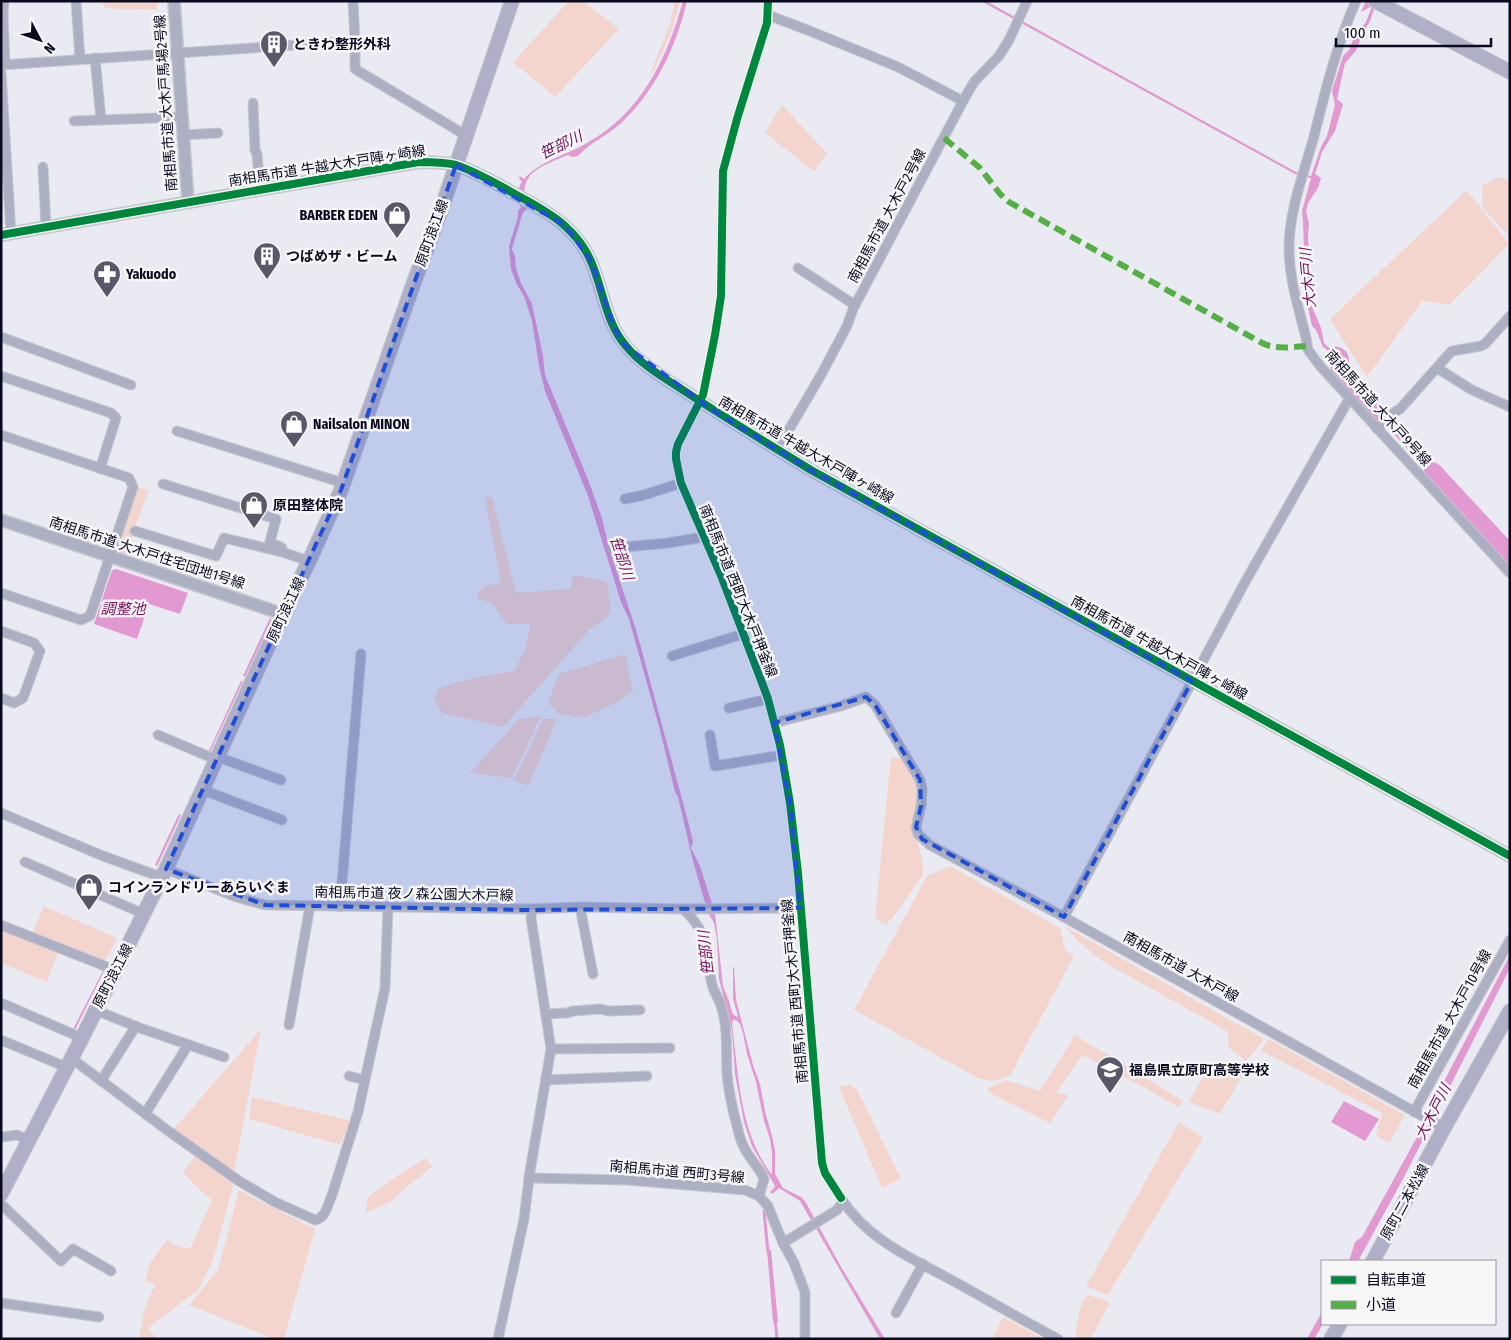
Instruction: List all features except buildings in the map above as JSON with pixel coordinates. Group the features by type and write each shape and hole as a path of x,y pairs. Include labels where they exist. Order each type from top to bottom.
{"main road":[{"name":"原町浪江線","path":"1,1194 23,1137 82,1038 95,1010 109,968 138,911 164,873 343,484 467,136 512,1"},
{"path":"1380,4 1510,72"},
{"name":"原町二本松線","path":"1374,1260 1442,1127 1510,1011"},
{"path":"1331,1339 1339,1325"}],"street":[{"path":"4,1 3,67 6,234"},
{"path":"76,1 80,60"},
{"name":"南相馬市道 大木戸馬場2号線","path":"174,1 188,202"},
{"path":"353,1 355,69 467,136"},
{"name":"南相馬市道 西町大木戸押釜線","path":"768,1 767,23 723,171 721,296 716,334 703,394 676,452 677,472 722,578 768,699 782,755 798,873 822,1163 825,1173 841,1198"},
{"name":"南相馬市道 大木戸2号線","path":"777,450 820,376 855,305 963,101 974,82 1000,56 1027,1"},
{"name":"南相馬市道 大木戸9号線","path":"1356,1 1348,18 1335,60 1297,196 1292,221 1289,247 1290,270 1308,350 1349,399 1510,573"},
{"path":"768,15 898,68 963,101"},
{"path":"3,67 95,58 355,41"},
{"path":"95,58 101,120"},
{"path":"252,103 254,150 257,154 260,189"},
{"path":"74,121 183,117"},
{"path":"184,135 218,133"},
{"name":"南相馬市道 牛越大木戸陣ヶ崎線","path":"6,234 419,162 439,161 474,172 544,211 564,225 576,237 591,261 616,331 625,345 637,358 700,401 811,470 1510,856"},
{"path":"43,167 46,227"},
{"path":"798,268 855,305"},
{"path":"1377,429 1400,409 1448,354 1485,344 1510,316"},
{"path":"1,337 131,385"},
{"path":"1437,368 1472,390 1510,407"},
{"path":"1,376 111,413 116,418 100,469"},
{"path":"1064,917 1244,584 1349,399"},
{"path":"177,431 343,484"},
{"path":"1,436 129,478 133,487 90,616 81,620 1,593"},
{"path":"625,498 644,495 681,483"},
{"path":"163,484 276,519 270,542 310,559"},
{"name":"南相馬市道 大木戸住宅団地1号線","path":"1,520 283,614"},
{"path":"135,531 216,556 224,538 310,559"},
{"path":"613,548 668,543 703,537"},
{"path":"1,631 34,643 40,651 23,698 14,702 1,698"},
{"path":"672,656 743,634"},
{"path":"340,907 361,654"},
{"name":"南相馬市道 大木戸線","path":"774,724 841,706 866,697 875,705 920,780 922,789 921,806 916,827 918,834 930,845 1064,917 1442,1127"},
{"path":"728,708 768,699"},
{"path":"158,735 281,780"},
{"path":"710,735 715,766 782,755"},
{"path":"203,790 282,820"},
{"name":"南相馬市道 夜ノ森公園大木戸線","path":"1,813 103,856 174,874 250,902 265,905 532,909 530,918 551,1049 524,1219 498,1339"},
{"path":"25,862 138,911"},
{"path":"290,1025 310,906"},
{"path":"1,1040 68,1063 101,1081 167,1130 261,1195 306,1217 318,1220 322,1217 332,1195 358,1112 386,988 388,907"},
{"path":"532,909 580,907 687,909 800,908"},
{"path":"580,907 593,974"},
{"path":"687,909 698,926 706,944 713,988 722,1008 728,1042 727,1073 736,1125 748,1155 764,1179 760,1196"},
{"path":"1,924 109,968"},
{"name":"南相馬市道 大木戸10号線","path":"1416,1113 1510,940"},
{"path":"1,1003 82,1038"},
{"path":"546,1014 600,1009 609,1011 640,1010"},
{"path":"95,1010 224,1057"},
{"path":"101,1081 136,1026"},
{"path":"145,1114 188,1044"},
{"path":"551,1049 670,1048"},
{"path":"349,1076 365,1080"},
{"path":"546,1080 647,1076"},
{"path":"1,1137 23,1137"},
{"name":"南相馬市道 西町3号線","path":"530,1178 627,1180 745,1190 760,1196 768,1206 783,1243"},
{"path":"805,1339 805,1292 794,1263 783,1243 840,1207 842,1204 841,1198"},
{"path":"841,1198 863,1224 880,1240 1058,1339"},
{"path":"1,1204 61,1261 73,1250 111,1271"},
{"path":"896,1313 923,1264"},
{"path":"1,1304 99,1317"}],"highlighted area":[{"path":"456,165 565,225 591,261 616,331 625,345 711,409 811,470 1192,681 1064,917 922,839 916,827 921,806 920,780 875,705 866,697 774,723 790,803 800,908 523,910 265,905 166,869 341,490"}],"shaded area":[{"path":"103,1 157,1 157,10 114,9 104,7"},
{"path":"569,1 583,1 619,29 555,97 513,62"},
{"path":"675,1 680,1 672,30 654,70 650,74 670,24"},
{"path":"782,105 827,153 814,171 765,133"},
{"path":"1499,177 1510,180 1510,235 1483,208 1482,186"},
{"path":"1467,190 1509,244 1449,305 1422,301 1367,377 1330,319"},
{"path":"138,488 149,490 126,555 120,554 118,546"},
{"path":"492,497 516,593 570,589 573,576 587,577 607,583 610,607 608,616 589,630 503,727 442,713 434,698 439,688 476,678 514,671 525,650 530,624 507,624 492,603 478,599 478,592 487,585 501,584 485,498"},
{"path":"625,654 633,692 609,706 584,717 559,714 548,703 559,674"},
{"path":"541,716 512,778 470,773 519,719"},
{"path":"543,719 557,719 528,786 514,780"},
{"path":"891,757 904,759 917,780 920,795 914,825 923,864 923,875 886,925 875,918"},
{"path":"950,866 1060,928 1065,950 1074,956 1011,1074 998,1080 991,1081 978,1078 854,1010 927,876"},
{"path":"44,906 117,938 104,962 32,934"},
{"path":"1064,926 1264,1039 1246,1061 1229,1048 1227,1031 1102,961 1078,941"},
{"path":"1,929 58,952 47,982 1,963"},
{"path":"261,1029 234,1172 174,1129"},
{"path":"1075,1035 1183,1101 1178,1107 1082,1055 1056,1093 1068,1095 1050,1123 988,1092 988,1088 1006,1080 1040,1091"},
{"path":"1268,1039 1405,1115 1389,1143 1376,1136 1382,1113 1261,1051"},
{"path":"1211,1063 1243,1074 1220,1114 1189,1102"},
{"path":"849,1084 857,1089 901,1179 882,1188 839,1087"},
{"path":"252,1097 351,1121 340,1145 249,1119"},
{"path":"1179,1122 1203,1138 1108,1295 1086,1286"},
{"path":"196,1155 234,1182 213,1260 198,1290 148,1328 157,1339 139,1339 144,1311 155,1284 145,1281 150,1263 167,1240 179,1247 190,1249 212,1200 192,1183 183,1172"},
{"path":"426,1158 432,1167 392,1201 366,1213 368,1197 401,1173"},
{"path":"239,1190 315,1229 284,1339 274,1339 189,1305 218,1270"},
{"path":"1087,1295 1110,1302 1091,1339 1080,1339 1075,1335 1080,1308"},
{"path":"1003,1317 1044,1339 992,1339"}],"water":[{"path":"683,1 687,1 677,35 654,83 644,98 620,124 587,147 578,156 572,157 568,155 548,163 536,170 527,180 523,206 528,209 522,215 512,249 521,283 532,304 545,375 602,518 609,548 637,633 688,821 693,842 691,848 700,866 715,913 723,986 733,1014 737,1017 733,999 734,967 736,1000 753,1065 760,1084 775,1150 775,1174 783,1188 805,1201 840,1265 885,1339 880,1339 800,1201 779,1188 775,1190 775,1186 752,1146 744,1122 735,1074 732,1031 719,979 714,923 708,913 693,861 678,797 675,792 629,619 621,602 588,496 545,391 532,321 524,296 517,285 511,269 509,246 518,217 518,210 521,208 518,194 522,182 519,178 520,176 524,179 538,167 579,148 606,131 623,116 637,100 660,64","holes":["733,1020 740,1024 743,1033 770,1139 772,1175 761,1158 753,1140 742,1103 732,1024"]},
{"path":"981,1 986,1 1296,172 1311,176 1327,136 1335,105 1332,91 1343,56 1349,50 1355,35 1366,22 1372,6 1361,12 1366,1 1377,1 1356,51 1345,63 1337,99 1343,104 1335,131 1322,152 1315,174 1321,178 1306,211 1309,223 1310,272 1307,295 1321,328 1324,343 1339,357 1342,374 1437,474 1468,513 1502,542 1501,550 1510,553 1510,561 1340,375 1337,358 1323,347 1316,330 1312,326 1302,281 1304,250 1302,211 1311,178 1295,174"},
{"name":"調整池","path":"116,569 188,593 180,614 149,604 137,639 94,624 112,570"},
{"path":"270,618 272,619 245,677 243,676"},
{"path":"241,681 243,681 209,754 208,753"},
{"path":"179,814 181,815 157,866 155,865"},
{"path":"1510,955 1510,968 1403,1179 1359,1260 1349,1260 1355,1242 1362,1237 1439,1097 1440,1089"},
{"path":"105,969 74,1032 72,1031"},
{"path":"1344,1101 1379,1119 1365,1141 1331,1122"},
{"path":"767,1250 771,1250 778,1322 773,1322"},
{"path":"1321,1314 1322,1325 1314,1339 1307,1339"}],"waterway":[{"name":"大木戸川","path":"1336,356 1339,358 1342,378 1376,413"},
{"name":"大木戸川","path":"1433,472 1510,555"},
{"name":"笹部川","path":"772,1192 778,1187"},
{"name":"笹部川","path":"764,1211 768,1253"},
{"name":"笹部川","path":"775,1319 777,1339"}],"marked path":[{"path":"944,138 980,168 1000,194 1009,202 1262,343 1278,347 1307,346"}],"cycle path":[{"path":"768,1 767,23 723,171 721,296 703,395 678,444 676,459 681,483 722,578 768,699 780,745 790,803 798,873 822,1163 825,1173 841,1198"},
{"path":"1,235 419,162 447,163 465,168 491,180 540,208 572,233 590,259 613,326 619,337 632,353 664,378 811,470 1510,856"}],"place":[{"name":"ときわ整形外科","path":"274,68"},
{"name":"BARBER EDEN","path":"397,239"},
{"name":"つばめザ・ビーム","path":"267,280"},
{"name":"Yakuodo","path":"107,298"},
{"name":"Nailsalon MINON","path":"294,448"},
{"name":"原田整体院","path":"254,529"},
{"name":"コインランドリーあらいぐま","path":"89,911"},
{"name":"福島県立原町高等学校","path":"1110,1094"}]}
